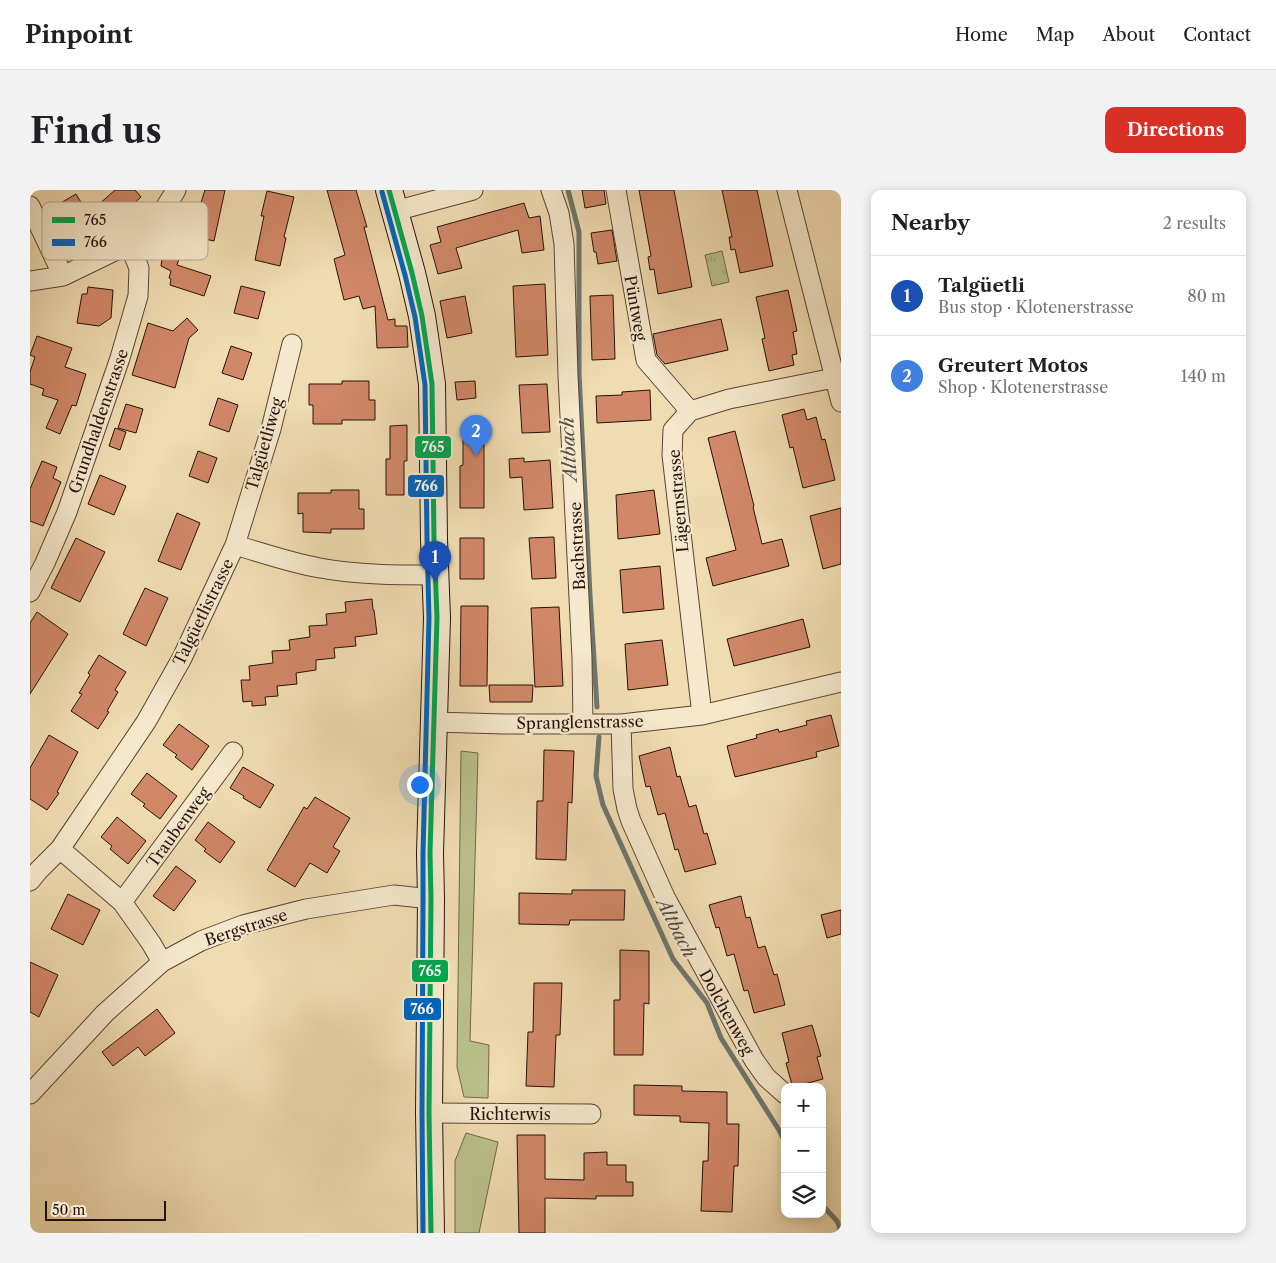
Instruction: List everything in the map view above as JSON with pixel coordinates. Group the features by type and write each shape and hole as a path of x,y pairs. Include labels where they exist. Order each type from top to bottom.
{"main road":[{"path":"392,201 422,316 432,384 437,618 430,844 429,1113 431,1233"}],"street":[{"path":"168,202 176,190"},
{"path":"392,201 473,190"},
{"name":"Bachstrasse","path":"551,190 559,213 564,244 568,386 584,724"},
{"name":"Püntweg","path":"616,190 646,360 690,411"},
{"path":"787,190 841,402"},
{"path":"30,206 42,231"},
{"path":"55,260 63,276"},
{"path":"30,281 63,276 96,260"},
{"name":"Grundhaldenstrasse","path":"30,592 68,512 120,358 138,296 139,268 136,260"},
{"name":"Talgüetliweg","path":"235,545 271,429 292,344"},
{"path":"690,411 728,399 834,378"},
{"name":"Lägernstrasse","path":"690,411 673,430 672,455 702,715"},
{"name":"Talgüetlistrasse","path":"30,881 38,870 60,849 146,722 182,658 235,545 296,563 322,568 369,574 435,575"},
{"name":"Spranglenstrasse","path":"434,722 621,724 702,715 841,682"},
{"name":"Dolchenweg","path":"621,724 624,798 631,821 665,897 754,1060 766,1077 781,1090"},
{"name":"Traubenweg","path":"122,902 233,752"},
{"path":"60,849 122,902 162,962"},
{"name":"Bergstrasse","path":"30,1094 105,1013 162,962 201,941 235,928 306,909 394,895 431,899"},
{"name":"Richterwis","path":"429,1113 591,1114"}],"green space":[{"path":"722,251 729,282 712,286 705,255"},
{"path":"461,751 478,753 470,1041 489,1045 488,1098 464,1097 457,1067"},
{"path":"466,1133 498,1142 479,1233 455,1233 455,1161"}],"building":[{"path":"115,190 135,190 141,197 136,202 102,202"},
{"path":"205,190 225,190 214,241 208,240 208,202 201,202"},
{"path":"327,190 356,190 367,227 364,227 388,320 395,319 395,326 407,326 408,347 377,348 375,306 363,309 359,296 344,300 334,259 345,255"},
{"path":"582,190 604,190 606,204 585,208"},
{"path":"639,190 674,190 692,287 658,294 654,269 650,270 648,257 651,256"},
{"path":"722,190 757,190 773,266 740,273 735,249 731,250 729,237 732,237"},
{"path":"267,191 294,197 284,237 286,238 280,266 255,260 264,216 261,216"},
{"path":"76,194 81,202 62,202"},
{"path":"524,203 529,218 540,216 544,250 522,253 518,230 456,248 462,268 438,274 430,245 441,242 437,227"},
{"path":"612,230 617,261 598,264 591,233"},
{"path":"162,260 179,260 177,265 211,276 204,296 170,285 171,271 161,266"},
{"path":"545,284 548,355 516,357 513,286"},
{"path":"241,286 265,292 258,319 234,313"},
{"path":"88,287 113,290 111,318 99,326 77,323 82,294 87,294"},
{"path":"788,290 797,331 793,332 797,354 792,355 794,365 769,371 762,339 765,338 756,297"},
{"path":"613,295 615,359 592,360 590,296"},
{"path":"465,296 472,333 447,338 440,301"},
{"path":"187,318 198,330 189,338 175,388 132,375 148,323 173,331"},
{"path":"721,319 728,350 665,364 657,355 653,334"},
{"path":"37,336 72,348 65,367 86,374 76,406 72,405 60,434 46,428 58,400 42,395 44,389 30,384 30,372 35,357 30,355"},
{"path":"231,346 252,353 243,380 222,373"},
{"path":"342,381 369,381 369,400 375,400 375,420 342,420 342,424 313,424 313,405 309,405 309,384 342,384"},
{"path":"475,381 476,398 457,400 455,382"},
{"path":"547,384 550,432 522,433 519,385"},
{"path":"650,390 651,420 597,423 596,396 622,395 622,392"},
{"path":"218,398 238,405 229,432 209,425"},
{"path":"126,404 143,409 136,433 118,428"},
{"path":"804,409 807,420 816,417 822,440 825,439 835,480 803,488 793,447 790,448 782,415"},
{"path":"407,425 407,461 404,461 404,495 386,495 386,459 390,459 390,426"},
{"path":"115,428 126,432 120,450 109,446"},
{"path":"735,431 762,544 782,539 789,566 713,586 706,558 736,550 708,438"},
{"path":"463,435 484,435 484,508 460,508 460,466 463,465"},
{"path":"198,451 217,458 208,483 189,476"},
{"path":"524,458 524,462 550,460 553,508 524,510 522,477 510,478 509,459"},
{"path":"42,461 57,467 53,478 61,482 43,526 30,521 30,489"},
{"path":"100,475 126,486 114,515 88,504"},
{"path":"331,490 359,490 359,509 364,509 364,529 331,529 331,533 303,532 303,513 298,514 298,493 331,493"},
{"path":"654,490 660,534 618,539 616,495"},
{"path":"841,508 841,564 823,569 810,516"},
{"path":"177,513 200,523 181,570 158,561"},
{"path":"554,537 556,578 532,579 529,538"},
{"path":"76,538 105,552 80,602 51,588"},
{"path":"460,538 484,538 484,579 460,579"},
{"path":"660,566 664,609 623,613 620,570"},
{"path":"145,588 168,598 146,646 123,634"},
{"path":"372,599 377,634 355,637 356,646 334,648 335,658 316,660 316,670 296,673 297,684 277,686 278,696 265,697 266,705 252,706 252,701 243,702 241,680 250,680 249,666 273,663 272,651 290,650 289,640 310,637 309,626 327,625 326,614 346,612 345,602"},
{"path":"461,606 488,606 487,686 460,686"},
{"path":"559,607 563,686 535,687 531,608"},
{"path":"37,612 68,634 30,694 30,623"},
{"path":"803,619 810,647 734,666 727,639"},
{"path":"662,640 668,685 628,690 625,644"},
{"path":"99,655 126,672 115,690 118,692 107,711 109,712 98,729 71,711 82,694 79,693"},
{"path":"489,685 533,685 532,702 490,702"},
{"path":"831,715 839,746 816,752 817,757 735,777 727,746 757,738 756,735 778,729 779,732 807,725 806,721"},
{"path":"179,724 209,746 192,770 175,757 177,755 163,745"},
{"path":"49,735 78,752 57,792 59,793 47,810 30,799 30,768"},
{"path":"670,747 677,777 680,776 689,807 696,805 704,834 707,833 716,864 685,872 678,849 675,850 665,813 658,815 650,786 646,787 639,756"},
{"path":"544,750 574,751 572,803 568,802 566,860 536,859 537,801 543,801"},
{"path":"243,767 274,785 260,808 230,788"},
{"path":"147,773 177,796 160,819 143,806 145,804 131,794"},
{"path":"315,797 350,818 333,847 340,851 327,873 310,863 295,887 267,870 304,807 307,809"},
{"path":"117,817 146,841 128,864 110,849 112,846 101,837"},
{"path":"208,822 235,842 220,863 204,851 206,849 195,840"},
{"path":"176,866 196,881 174,911 153,896"},
{"path":"572,890 625,890 624,920 570,920 569,925 519,924 519,893 572,894"},
{"path":"68,894 100,910 83,945 51,929"},
{"path":"741,896 746,918 750,917 758,948 765,946 774,975 777,974 785,1005 754,1013 748,990 744,991 734,954 727,956 719,927 716,928 709,905"},
{"path":"841,910 841,934 827,938 821,915"},
{"path":"620,950 649,951 649,1004 644,1003 643,1055 614,1055 614,1000 620,1000"},
{"path":"30,962 58,975 39,1017 30,1012"},
{"path":"534,983 562,983 560,1035 556,1035 554,1087 526,1086 528,1032 533,1032"},
{"path":"157,1009 175,1033 145,1056 138,1047 113,1066 102,1052"},
{"path":"812,1025 821,1056 817,1057 823,1079 808,1083 791,1083 786,1063 789,1062 782,1033"},
{"path":"634,1085 682,1086 682,1091 727,1092 727,1124 739,1124 738,1166 734,1166 732,1212 701,1211 703,1161 708,1161 709,1123 680,1122 680,1116 634,1115"},
{"path":"517,1135 545,1135 545,1179 584,1180 584,1153 607,1152 607,1165 626,1165 626,1182 633,1182 633,1196 596,1196 596,1199 545,1198 545,1233 519,1233"}],"waterway":[{"name":"Altbach","path":"568,190 579,232 579,373 597,707"},
{"name":"Altbach","path":"599,737 596,776 603,805 673,959 707,1003 721,1038 781,1134"},
{"name":"Altbach","path":"826,1209 837,1221 841,1231"}],"transit line":[{"name":"765","path":"389,190 422,316 432,384 437,618 430,853 429,1113 431,1233"},
{"name":"766","path":"382,192 415,317 425,385 429,618 423,853 423,1233"}],"place":[{"name":"Greutert Motos","path":"476,456"},
{"name":"Talgüetli","path":"435,582"}]}
